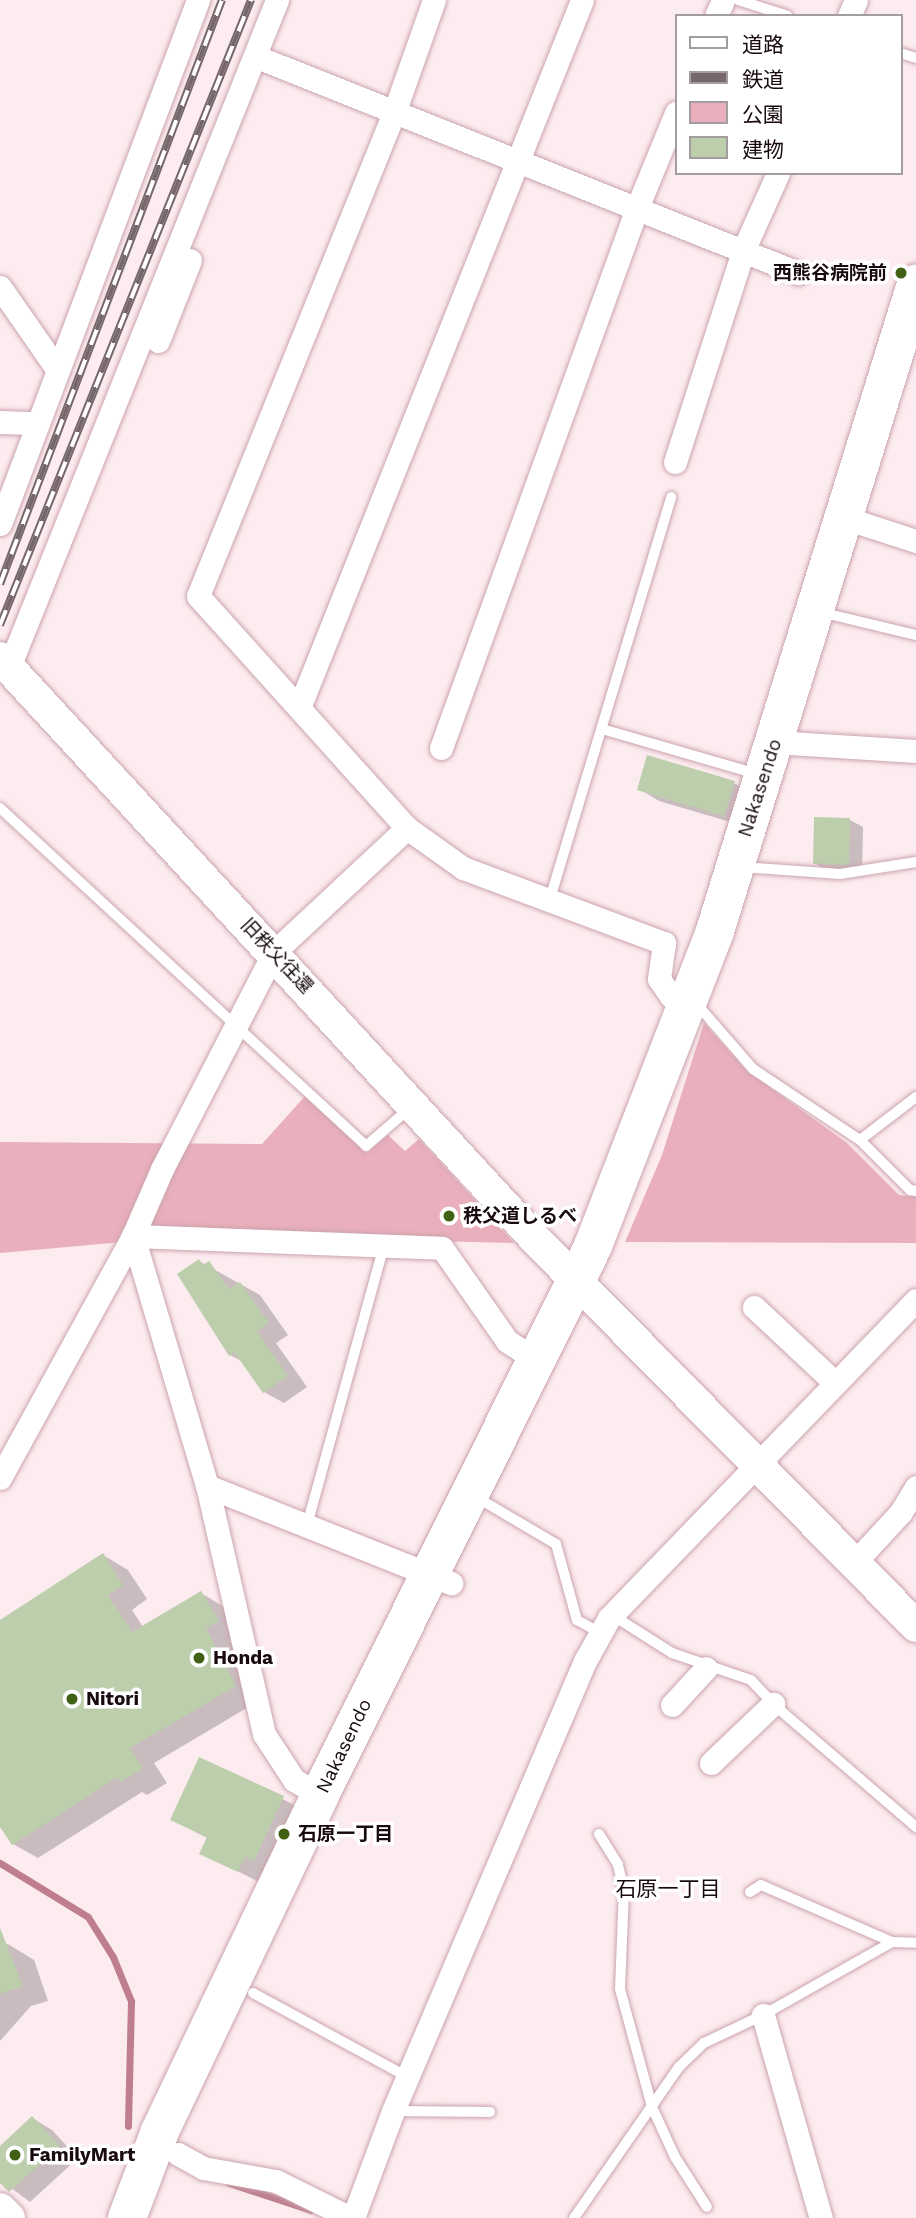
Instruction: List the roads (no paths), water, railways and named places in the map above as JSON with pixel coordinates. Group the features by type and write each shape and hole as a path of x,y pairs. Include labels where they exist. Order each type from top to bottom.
{"highway":[{"name":"Nakasendo","path":"151,2218 536,1360 564,1268 690,1000 769,759 842,517 906,346 916,284"},
{"name":"Nakasendo","path":"127,2218 160,2132 320,1795 439,1577 488,1504 582,1319 564,1268"}],"street":[{"path":"0,524 198,0"},
{"path":"4,663 277,0"},
{"path":"158,341 293,0"},
{"path":"433,0 395,110 198,596 407,828 463,868 664,943 659,979 671,996 690,1000"},
{"path":"299,708 521,162 582,0"},
{"path":"267,61 797,273"},
{"path":"441,748 637,208 674,118"},
{"path":"675,462 743,251 777,175"},
{"path":"0,287 57,369"},
{"path":"0,422 37,423"},
{"path":"842,517 916,541"},
{"name":"旧秩父往還","path":"4,663 564,1268 916,1626"},
{"path":"769,759 916,751"},
{"path":"0,1478 133,1236 162,1169 274,952 407,828"},
{"path":"133,1236 442,1248 507,1341 536,1360"},
{"path":"133,1236 207,1486 264,1734 295,1780 320,1795"},
{"path":"178,2154 203,2168 276,2181 352,2218 393,2111 605,1625 833,1381 916,1300"},
{"path":"754,1307 833,1381"},
{"path":"207,1486 439,1577"},
{"path":"855,1562 901,1512 916,1487"},
{"path":"672,1705 706,1668"},
{"path":"711,1763 773,1704"},
{"path":"764,2015 821,2218"},
{"path":"0,2209 9,2218"}],"lane":[{"path":"738,0 782,14"},
{"path":"549,902 671,497"},
{"path":"814,610 916,635"},
{"path":"602,729 769,759"},
{"path":"0,808 366,1146 413,1105"},
{"path":"735,866 841,874 916,862"},
{"path":"690,1000 752,1069 860,1140 910,1190 916,1191"},
{"path":"860,1140 916,1097"},
{"path":"307,1525 384,1246"},
{"path":"488,1504 556,1544 577,1620 605,1625 620,1620 672,1653 706,1668 751,1680 773,1704 916,1827"},
{"path":"598,1834 618,1865 624,1890 620,1989 652,2107 675,2157 707,2207"},
{"path":"750,1892 761,1885 892,1942 916,1943"},
{"path":"574,2218 679,2067 704,2043 764,2015 892,1942"},
{"path":"253,1993 408,2077"},
{"path":"393,2111 491,2112"}],"waterway":[{"path":"0,1863 88,1917 113,1957 131,2001 128,2126"},
{"path":"229,2183 311,2210"}],"railway":[{"path":"0,584 222,0"},
{"path":"0,625 251,0"}],"place":[{"name":"西熊谷病院前","path":"901,273"},
{"name":"秩父道しるべ","path":"449,1216"},
{"name":"Honda","path":"199,1658"},
{"name":"Nitori","path":"72,1699"},
{"name":"石原一丁目","path":"284,1834"},
{"name":"FamilyMart","path":"15,2155"}],"district":[{"name":"石原一丁目","path":"668,1889"}]}
